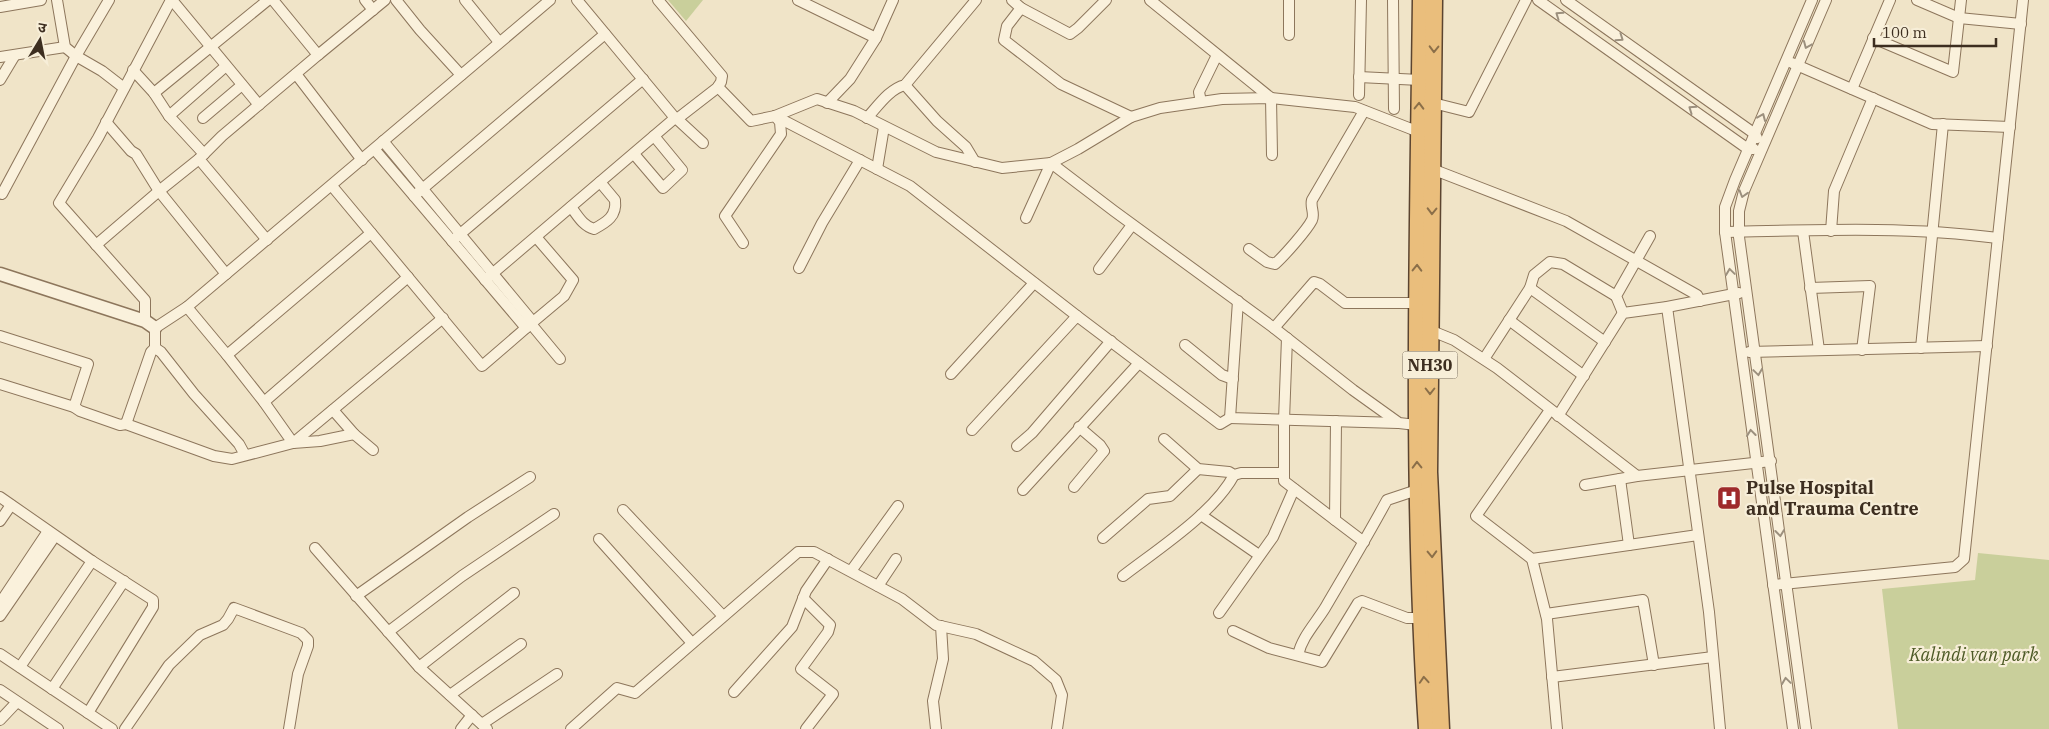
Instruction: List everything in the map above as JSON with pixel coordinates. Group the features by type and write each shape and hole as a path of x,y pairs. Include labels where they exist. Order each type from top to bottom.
{"highway":[{"name":"NH30","path":"1421,0 1416,303 1423,328 1440,729"},
{"name":"NH30","path":"1427,729 1421,618 1416,425 1432,169 1434,0"}],"street":[{"path":"4,5 41,0"},
{"path":"57,0 65,46 76,56 102,71 124,88"},
{"path":"245,455 239,444 194,394 161,352 155,348 145,300 59,203 106,122 172,0 259,104"},
{"path":"154,93 268,0"},
{"path":"273,0 318,56"},
{"path":"365,0 373,10"},
{"path":"96,245 202,157 222,136 259,104 385,0"},
{"path":"396,0 420,30 461,75"},
{"path":"465,0 500,42"},
{"path":"3,279 141,328 187,307 550,0"},
{"path":"577,0 676,118 703,143"},
{"path":"489,277 654,136 718,87 722,76 658,0"},
{"path":"798,0 876,38"},
{"path":"827,103 850,79 876,38 893,0"},
{"path":"867,118 891,92 905,85 976,0"},
{"path":"1012,0 1020,8 1070,34 1106,0"},
{"path":"1150,0 1271,98"},
{"path":"1289,0 1289,35"},
{"path":"1359,95 1361,0"},
{"path":"1393,0 1394,109"},
{"path":"1433,103 1469,112 1526,0"},
{"path":"1538,0 1748,149 1762,148"},
{"path":"1566,0 1755,134 1762,148"},
{"path":"1793,729 1724,232 1726,207 1748,149 1812,0"},
{"path":"1806,729 1739,232 1739,211 1744,191 1826,0"},
{"path":"1852,89 1890,0"},
{"path":"1917,0 1959,18 2021,24"},
{"path":"1873,38 1953,72 1961,0"},
{"path":"1773,586 1955,568 1964,559 2023,0"},
{"path":"2,194 106,2"},
{"path":"1020,8 1007,26 1004,40 1061,84 1131,117"},
{"path":"414,196 605,34"},
{"path":"0,57 65,46"},
{"path":"0,80 15,55"},
{"path":"1201,102 1199,92 1217,55"},
{"path":"1787,60 1932,124 2010,127"},
{"path":"169,116 226,66"},
{"path":"133,70 154,93 169,116 267,240"},
{"path":"296,74 362,160"},
{"path":"1359,78 1420,80"},
{"path":"457,238 642,79"},
{"path":"203,118 242,85"},
{"path":"905,85 937,121 966,147 975,162"},
{"path":"718,87 751,121 774,116 817,99 854,111 936,152 1002,168 1052,163 1078,150 1131,117 1160,108 1222,99 1271,98 1355,107 1419,132"},
{"path":"1271,98 1272,155"},
{"path":"1831,231 1834,191 1873,98"},
{"path":"1249,249 1267,262 1275,264 1303,232 1312,220 1312,200 1364,111"},
{"path":"774,116 910,186 1220,424 1230,418 1416,425"},
{"path":"743,243 725,216 781,134 780,122 774,116"},
{"path":"106,122 131,151 136,154 159,191 226,274"},
{"path":"1921,348 1943,124"},
{"path":"877,170 884,126"},
{"path":"634,154 663,188 682,170 654,136"},
{"path":"383,141 422,189 457,238 560,359"},
{"path":"374,150 414,196 457,238"},
{"path":"799,268 822,223 860,160"},
{"path":"1026,218 1052,163"},
{"path":"1052,163 1132,225 1288,338 1353,390 1399,423"},
{"path":"1432,169 1566,221 1697,294 1700,301"},
{"path":"572,207 586,226 590,228 594,229 610,219 615,213 615,200 600,182"},
{"path":"332,186 482,366 564,296 574,280 536,237"},
{"path":"1099,269 1132,225"},
{"path":"1803,231 1819,350"},
{"path":"1724,232 1932,232 1962,233 1998,238"},
{"path":"227,355 372,233"},
{"path":"1616,296 1650,236"},
{"path":"1484,359 1530,288 1534,275 1550,262 1563,264 1616,296 1623,313"},
{"path":"264,402 408,277"},
{"path":"951,374 1034,282"},
{"path":"1274,328 1314,282 1320,284 1345,303 1416,303"},
{"path":"1810,288 1870,286 1862,350"},
{"path":"1530,288 1605,342"},
{"path":"1623,313 1747,292"},
{"path":"1230,418 1238,301"},
{"path":"187,307 264,402 293,443"},
{"path":"1667,307 1698,535 1720,729"},
{"path":"1557,729 1546,614 1532,559 1476,516 1584,376 1623,313"},
{"path":"972,430 1077,316"},
{"path":"293,443 442,318"},
{"path":"1509,320 1584,376"},
{"path":"1423,328 1454,340 1484,359 1637,476"},
{"path":"0,336 88,364 74,407"},
{"path":"1288,338 1284,420 1284,481 1364,542"},
{"path":"1016,446 1032,433 1111,341"},
{"path":"1185,345 1222,375 1233,379"},
{"path":"1741,352 1987,346"},
{"path":"126,424 151,352 155,348"},
{"path":"1023,490 1139,363"},
{"path":"0,384 74,407 120,425 126,424 214,456 232,460 293,443 320,441 354,434"},
{"path":"333,410 354,434 372,450"},
{"path":"1335,520 1336,421"},
{"path":"1074,487 1104,451 1100,445 1079,427"},
{"path":"1164,439 1198,468 1229,472 1234,475 1241,473 1284,473"},
{"path":"1585,485 1637,476 1771,462"},
{"path":"1103,538 1148,499 1170,496 1198,468"},
{"path":"1123,576 1201,515 1230,483 1234,475"},
{"path":"356,596 468,517 530,477"},
{"path":"1620,479 1628,545"},
{"path":"1219,613 1273,536 1294,489"},
{"path":"1298,655 1301,642 1313,627 1387,500 1417,490"},
{"path":"0,497 92,561 153,600 153,607 88,713"},
{"path":"0,521 11,505"},
{"path":"851,572 898,506"},
{"path":"623,510 723,616"},
{"path":"388,632 462,576 554,514"},
{"path":"1201,515 1260,556"},
{"path":"0,603 52,534"},
{"path":"0,616 52,534"},
{"path":"1532,559 1698,535"},
{"path":"599,539 692,643"},
{"path":"315,548 419,667 484,727 557,674"},
{"path":"572,729 618,688 635,692 798,552 814,552 828,559 902,599 936,625 976,634 1034,661 1056,680 1062,695 1057,729"},
{"path":"734,692 792,627 804,598 828,559"},
{"path":"878,586 896,559"},
{"path":"20,667 92,561"},
{"path":"52,689 124,581"},
{"path":"419,667 514,593"},
{"path":"804,598 830,625 828,632 800,669 834,694 806,729"},
{"path":"1546,614 1644,600 1654,665"},
{"path":"1233,631 1269,648 1322,662 1358,603 1362,601 1407,618 1421,618"},
{"path":"125,729 168,665 200,635 223,625 234,608 301,633 308,640 298,674 289,729"},
{"path":"936,729 933,700 943,659 941,626"},
{"path":"450,695 521,644"},
{"path":"0,654 112,729"},
{"path":"1552,677 1713,657"},
{"path":"0,690 58,729"},
{"path":"0,720 17,702"},
{"path":"461,729 472,716"}],"green space":[{"path":"668,0 703,0 686,21"},
{"name":"Kalindi van park","path":"1978,553 2049,560 2049,729 1898,729 1882,589 1975,580"}],"place":[{"name":"Pulse Hospital and Trauma Centre","path":"1729,498"}]}
